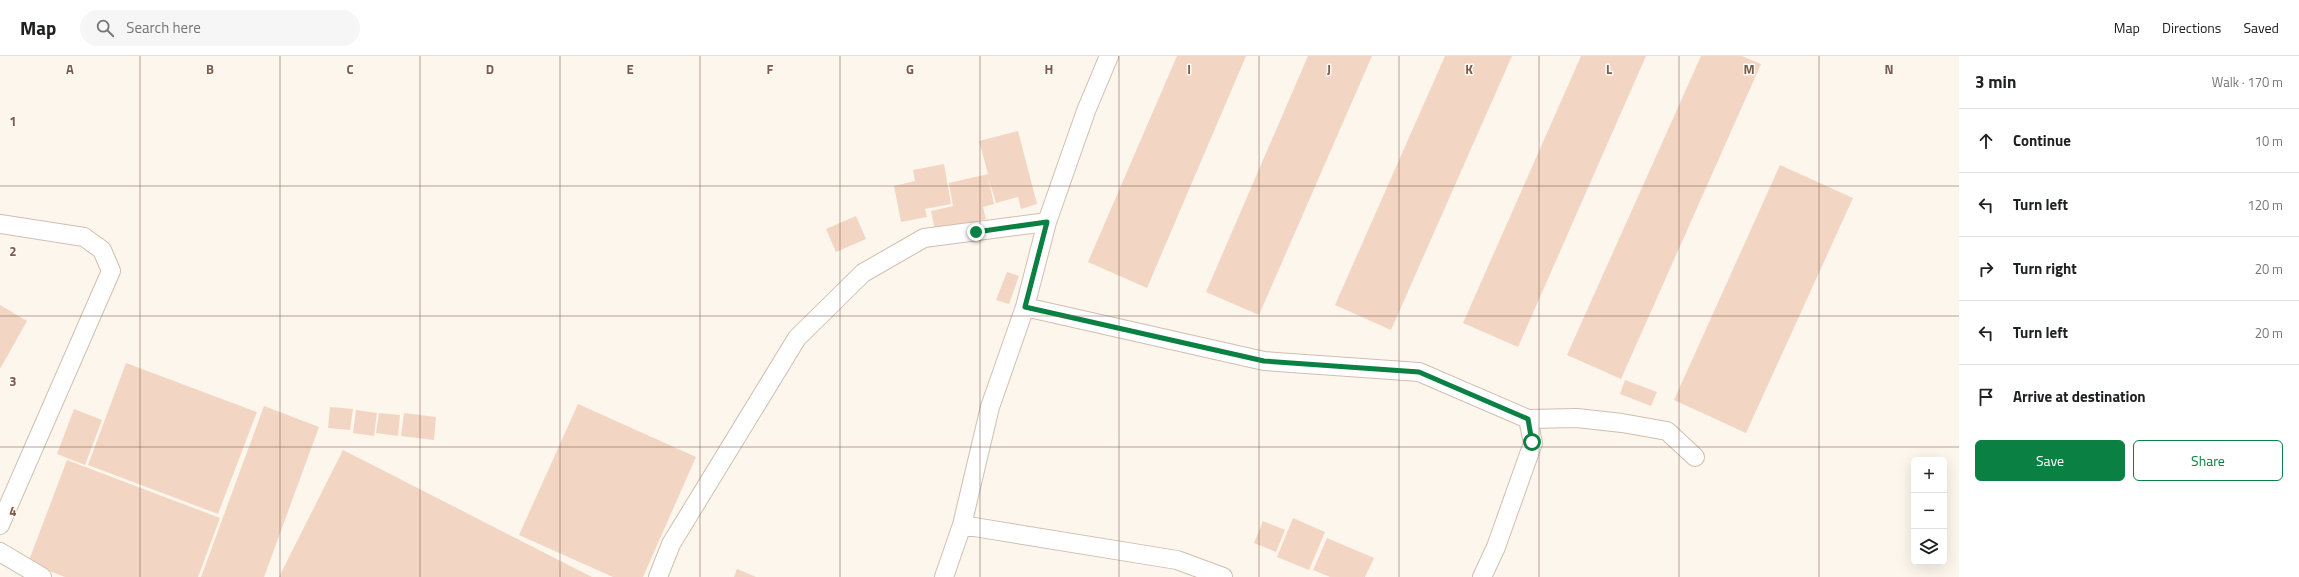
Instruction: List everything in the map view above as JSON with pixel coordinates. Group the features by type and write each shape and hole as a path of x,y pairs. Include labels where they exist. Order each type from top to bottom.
{"lane":[{"path":"944,577 962,525 990,407 1025,307 1047,222 1086,111 1109,56"},
{"path":"658,577 672,544 797,338 863,273 924,238 1047,222"},
{"path":"0,224 84,237 102,250 111,272 0,525"},
{"path":"1025,307 1264,361 1419,372 1528,419 1577,418 1622,423 1667,431 1695,457"},
{"path":"1482,577 1496,547 1532,442 1528,419"},
{"path":"962,525 1177,560 1223,577"},
{"path":"0,552 42,577"}],"building":[{"path":"1177,56 1246,56 1147,288 1088,262"},
{"path":"1308,56 1372,56 1259,315 1206,292"},
{"path":"1445,56 1512,56 1391,330 1335,305"},
{"path":"1581,56 1646,56 1518,347 1463,323"},
{"path":"1701,56 1742,56 1761,64 1621,379 1567,355"},
{"path":"1018,131 1037,204 1021,209 1018,197 996,203 988,177 994,204 983,207 986,219 935,230 931,211 953,206 949,183 988,174 979,141"},
{"path":"944,164 951,204 925,209 927,217 901,222 894,186 915,181 913,170"},
{"path":"1780,165 1853,198 1746,433 1674,400"},
{"path":"856,216 866,239 836,252 826,229"},
{"path":"1007,272 1019,276 1009,304 996,300"},
{"path":"0,305 27,321 0,369"},
{"path":"126,363 257,412 218,514 88,465"},
{"path":"1625,380 1657,392 1651,406 1620,394"},
{"path":"578,404 696,457 643,577 613,577 519,535"},
{"path":"264,406 319,427 264,577 201,577"},
{"path":"330,407 353,409 350,430 328,428"},
{"path":"74,409 102,420 85,465 57,454"},
{"path":"356,410 377,413 374,436 353,433"},
{"path":"379,413 400,415 398,436 376,433"},
{"path":"404,413 436,417 434,440 401,436"},
{"path":"343,450 592,577 279,577"},
{"path":"67,460 220,518 198,577 65,577 28,563"},
{"path":"1293,518 1325,532 1309,570 1277,557"},
{"path":"1263,521 1285,530 1276,552 1254,543"},
{"path":"1327,538 1374,558 1365,577 1330,577 1313,570"},
{"path":"737,569 756,577 734,577"}],"route":[{"path":"976,232 1047,222 1025,307 1264,361 1419,372 1528,419 1532,442"}]}
